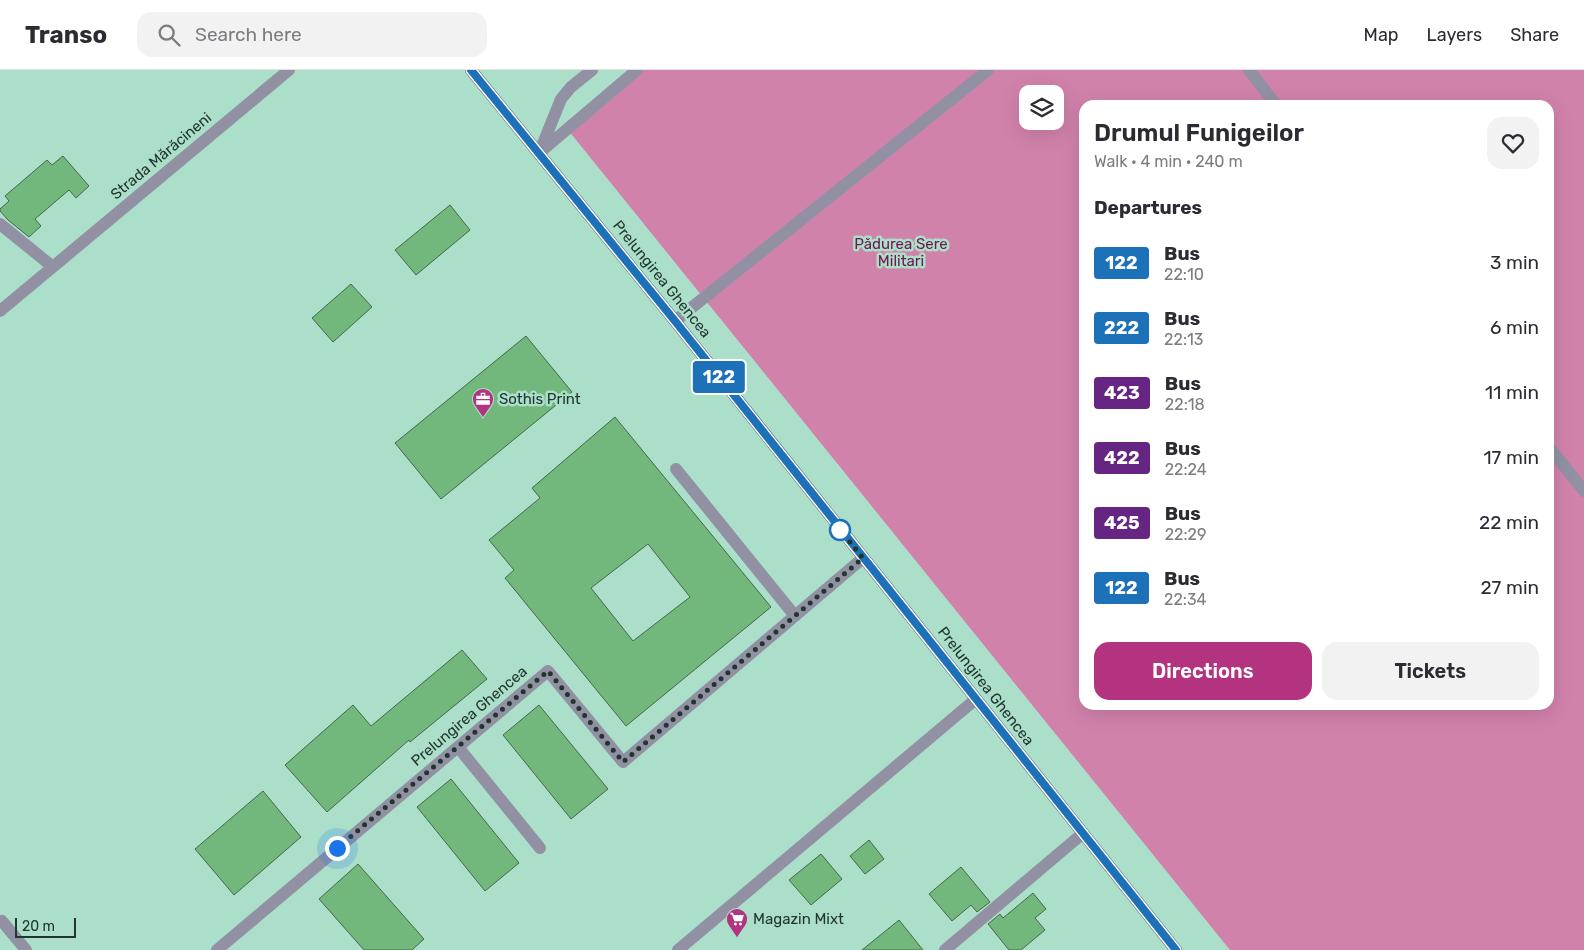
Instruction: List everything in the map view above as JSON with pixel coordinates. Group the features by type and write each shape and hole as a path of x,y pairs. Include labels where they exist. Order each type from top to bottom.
{"main road":[{"name":"Prelungirea Ghencea","path":"471,70 675,321 1176,950"}],"street":[{"name":"Strada Mărăcineni","path":"0,311 289,70"},
{"path":"539,153 561,99 592,70"},
{"path":"539,153 636,70"},
{"path":"675,321 988,70"},
{"path":"1249,70 1272,100"},
{"path":"0,224 53,267"},
{"path":"1554,453 1584,491"},
{"path":"676,469 796,616"},
{"name":"Prelungirea Ghencea","path":"217,950 548,671 623,762 863,558"},
{"path":"678,950 976,699"},
{"path":"458,747 540,848"},
{"path":"944,950 1082,834"},
{"path":"0,922 2,921 26,950"}],"green space":[{"name":"Pădurea Sere Militari","path":"628,70 1584,70 1584,950 1230,950 564,125"}],"building":[{"path":"63,156 89,186 76,198 69,190 35,219 41,226 29,237 0,211 9,201 5,196 47,160 52,165"},
{"path":"450,205 470,230 416,275 395,250"},
{"path":"351,284 372,307 333,342 312,318"},
{"name":"Sothis Print","path":"526,336 572,392 441,499 395,443"},
{"path":"615,417 771,607 626,726 505,578 514,570 489,540 540,498 532,488","holes":["648,544 690,597 633,641 591,588"]},
{"path":"462,650 487,679 410,742 409,740 327,812 285,765 353,705 371,726"},
{"path":"539,705 608,789 571,819 503,735"},
{"path":"451,779 519,863 485,891 417,807"},
{"path":"263,791 301,837 234,895 195,849"},
{"path":"869,840 884,859 865,874 850,856"},
{"path":"821,854 842,879 811,905 789,880"},
{"path":"358,864 424,939 412,950 364,950 319,899"},
{"path":"961,867 990,902 977,912 971,905 952,921 929,894"},
{"path":"1033,893 1046,909 1035,918 1045,930 1021,950 1009,950 988,924 1000,914 1003,918"},
{"path":"899,920 923,950 862,950"}],"bus line":[{"name":"122","path":"471,70 675,321 1176,950"}],"place":[{"name":"Sothis Print","path":"483,418"},
{"name":"Magazin Mixt","path":"737,938"}],"route":[{"path":"337,848 548,671 623,762 863,558 840,530"}]}
